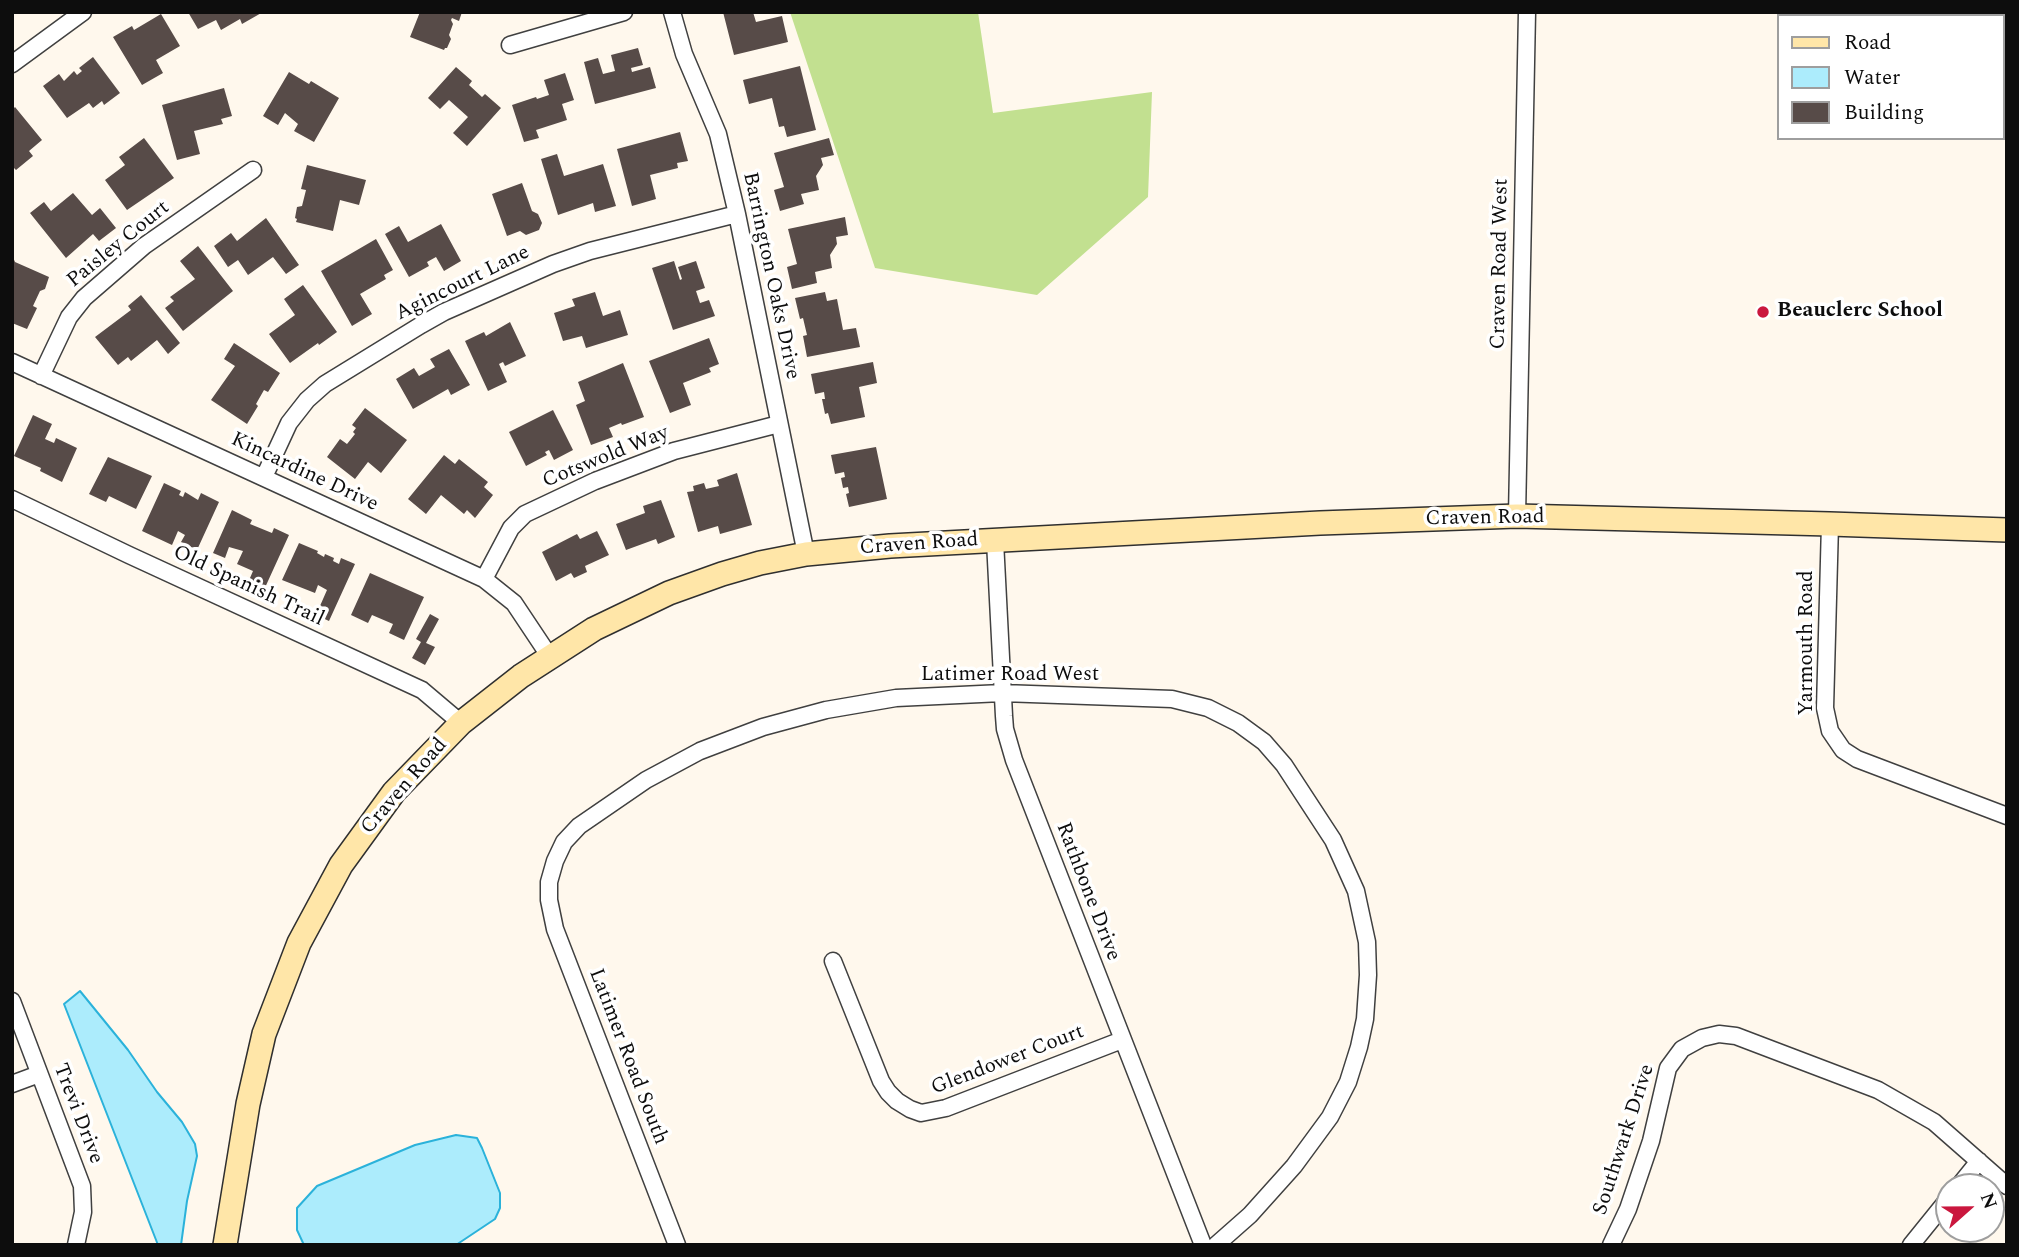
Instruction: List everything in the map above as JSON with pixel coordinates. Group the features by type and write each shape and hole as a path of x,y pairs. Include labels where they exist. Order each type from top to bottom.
{"street":[{"path":"12,64 83,12"},
{"path":"510,45 624,12"},
{"name":"Barrington Oaks Drive","path":"672,12 684,54 719,134 806,554"},
{"name":"Craven Road West","path":"1517,516 1527,12"},
{"name":"Paisley Court","path":"41,376 69,317 84,298 144,246 253,170"},
{"name":"Agincourt Lane","path":"264,477 289,423 307,400 325,384 444,312 590,251 737,214"},
{"name":"Kincardine Drive","path":"12,362 484,579 514,603 550,657"},
{"name":"Cotswold Way","path":"484,579 511,528 525,514 595,481 674,452 779,424"},
{"name":"Old Spanish Trail","path":"12,499 422,690 461,723"},
{"name":"Craven Road","path":"225,1245 248,1104 264,1034 299,943 341,865 394,792 461,723 521,676 594,629 669,593 735,570 806,554 890,546 1320,523 1517,516 2007,530"},
{"name":"Yarmouth Road","path":"1830,524 1825,708 1830,731 1843,750 1857,759 2007,816"},
{"name":"Rathbone Drive","path":"995,541 1005,729 1014,760 1203,1245"},
{"name":"Latimer Road West","path":"550,882 555,861 564,842 579,826 646,780 700,751 763,727 826,710 896,698 1002,693 1171,699 1208,708 1238,723 1264,742 1284,765 1333,840 1356,891 1367,942 1368,975 1365,1019 1348,1082 1330,1116 1293,1166 1250,1215 1216,1245"},
{"name":"Latimer Road South","path":"550,882 549,900 555,929 677,1245"},
{"name":"Glendower Court","path":"833,961 881,1081 897,1101 910,1110 921,1113 946,1108 1122,1040"},
{"name":"Trevi Drive","path":"12,1001 82,1186 83,1212 76,1245"},
{"name":"Southwark Drive","path":"1611,1245 1628,1209 1647,1152 1668,1068 1682,1049 1702,1038 1719,1034 1737,1036 1878,1090 1934,1122 1979,1161"},
{"path":"12,1084 39,1074"},
{"path":"1969,1173 1979,1161 2007,1186"},
{"path":"1911,1245 1935,1215"}],"green space":[{"path":"790,12 978,12 993,113 1152,92 1148,197 1037,295 875,268"}],"water":[{"path":"80,991 128,1050 182,1122 195,1144 197,1156 181,1245 158,1245 64,1004"},
{"path":"456,1135 477,1138 482,1148 500,1193 500,1208 495,1219 456,1245 304,1245 297,1230 297,1208 317,1186 415,1145"}],"building":[{"path":"188,12 263,12 242,24 240,19 221,30 216,20 198,29"},
{"path":"420,12 462,12 459,21 452,18 451,20 451,39 447,48 444,50 410,37"},
{"path":"723,12 753,12 756,22 782,16 788,42 734,55"},
{"path":"161,14 180,46 156,60 163,73 142,85 113,37 132,26 134,30"},
{"path":"638,48 643,65 631,68 632,72 650,67 656,88 595,104 584,62 598,58 603,74 615,71 611,55"},
{"path":"93,57 120,93 104,105 102,101 93,108 89,103 67,118 43,86 59,74 64,81 74,71 77,75 82,71 79,68"},
{"path":"800,66 816,130 787,137 784,126 779,127 772,98 749,104 743,80"},
{"path":"456,67 472,81 469,85 482,97 485,94 501,108 467,146 453,133 468,117 449,100 440,109 428,98"},
{"path":"289,72 309,84 311,81 339,98 314,142 294,131 298,124 285,113 278,125 263,116"},
{"path":"565,73 574,100 562,104 567,120 536,130 539,138 524,142 512,105 549,95 544,80"},
{"path":"224,88 232,116 221,119 223,124 194,131 200,154 177,160 162,105"},
{"path":"15,107 42,140 29,151 33,156 16,170 12,166 12,110"},
{"path":"680,132 688,161 677,163 678,168 650,175 656,199 632,206 617,149"},
{"path":"144,138 174,178 127,210 105,180 125,165 119,157"},
{"path":"829,138 834,155 821,158 823,165 816,176 819,190 801,194 804,204 780,211 774,190 784,187 774,153"},
{"path":"557,154 564,176 603,164 616,206 595,212 593,203 558,215 541,159"},
{"path":"307,165 366,180 359,205 340,200 333,231 296,222 297,207 302,206 306,190 301,189"},
{"path":"522,183 532,211 538,214 542,223 539,230 526,235 520,231 507,236 492,194"},
{"path":"73,193 92,215 100,208 116,228 99,241 93,234 66,258 30,213 44,202 51,211"},
{"path":"845,217 848,235 836,237 837,244 830,255 832,268 815,272 817,283 792,289 787,267 797,264 788,229"},
{"path":"266,218 299,265 286,274 273,257 248,275 238,260 228,267 214,246 231,233 237,241"},
{"path":"441,224 461,261 444,271 436,257 427,262 429,266 409,277 385,234 399,226 408,242"},
{"path":"376,239 393,270 384,275 386,279 360,294 372,314 352,326 321,271"},
{"path":"198,246 233,291 183,331 165,308 174,301 170,297 195,279 180,261"},
{"path":"12,255 15,262 49,277 45,289 40,291 33,306 37,308 27,329 12,323"},
{"path":"674,261 680,280 682,279 678,267 696,261 705,288 696,291 700,303 709,300 715,316 673,330 652,268"},
{"path":"303,285 337,332 290,363 269,334 295,315 284,299"},
{"path":"595,292 603,316 620,310 628,335 586,348 582,336 563,341 554,313 575,306 572,299"},
{"path":"825,292 827,301 837,299 843,330 856,328 860,347 807,357 803,336 807,335 795,298"},
{"path":"141,295 180,343 168,354 157,340 131,361 128,357 118,365 95,337 131,310 128,306"},
{"path":"510,322 526,356 505,366 503,362 499,364 507,382 488,391 465,341 484,332 486,336"},
{"path":"709,338 719,364 709,368 711,372 683,383 691,405 670,413 649,361"},
{"path":"234,343 280,373 268,392 264,390 247,424 211,400 235,366 224,359"},
{"path":"449,349 470,385 451,395 448,389 413,409 396,379 414,368 419,376 435,367 430,359"},
{"path":"873,362 877,383 859,387 865,417 831,424 828,413 825,414 822,399 825,399 824,392 815,394 811,374"},
{"path":"623,363 644,417 609,428 613,437 591,445 576,405 585,401 578,382"},
{"path":"365,408 407,440 381,473 368,462 355,479 327,457 340,439 347,444 355,434 353,432 356,428 352,425"},
{"path":"553,410 573,450 554,460 549,450 545,452 547,455 526,466 509,432"},
{"path":"33,415 52,424 45,439 54,443 56,438 77,448 62,482 40,471 41,468 14,456"},
{"path":"876,447 887,499 849,507 846,494 849,493 848,487 843,488 841,478 845,477 844,472 835,474 831,455"},
{"path":"444,455 455,464 459,459 488,482 484,487 493,495 475,518 467,510 464,514 441,495 426,514 408,499"},
{"path":"108,457 152,476 136,509 109,496 106,502 89,494"},
{"path":"737,473 752,525 720,534 718,526 698,532 687,492 694,491 693,486 704,483 706,489 719,486 717,480"},
{"path":"164,483 181,491 179,495 183,497 185,492 198,500 201,493 219,502 197,550 181,542 185,535 178,531 172,545 142,531"},
{"path":"661,500 675,537 658,544 656,539 626,550 616,524 645,513 643,506"},
{"path":"232,510 252,520 250,524 272,533 274,528 289,535 263,592 247,585 253,571 237,564 243,551 229,547 225,558 213,553"},
{"path":"597,531 609,555 585,566 587,572 574,578 571,573 556,581 542,552 577,534 580,539"},
{"path":"299,543 318,551 317,553 324,557 325,554 334,558 333,561 339,564 341,558 355,564 329,621 316,615 327,590 318,585 315,593 282,580"},
{"path":"370,573 424,597 404,640 389,633 393,624 372,615 368,623 351,615"},
{"path":"430,614 439,619 426,643 435,647 425,665 412,658 421,642 416,639"}],"place":[{"name":"Beauclerc School","path":"1763,312"}]}
